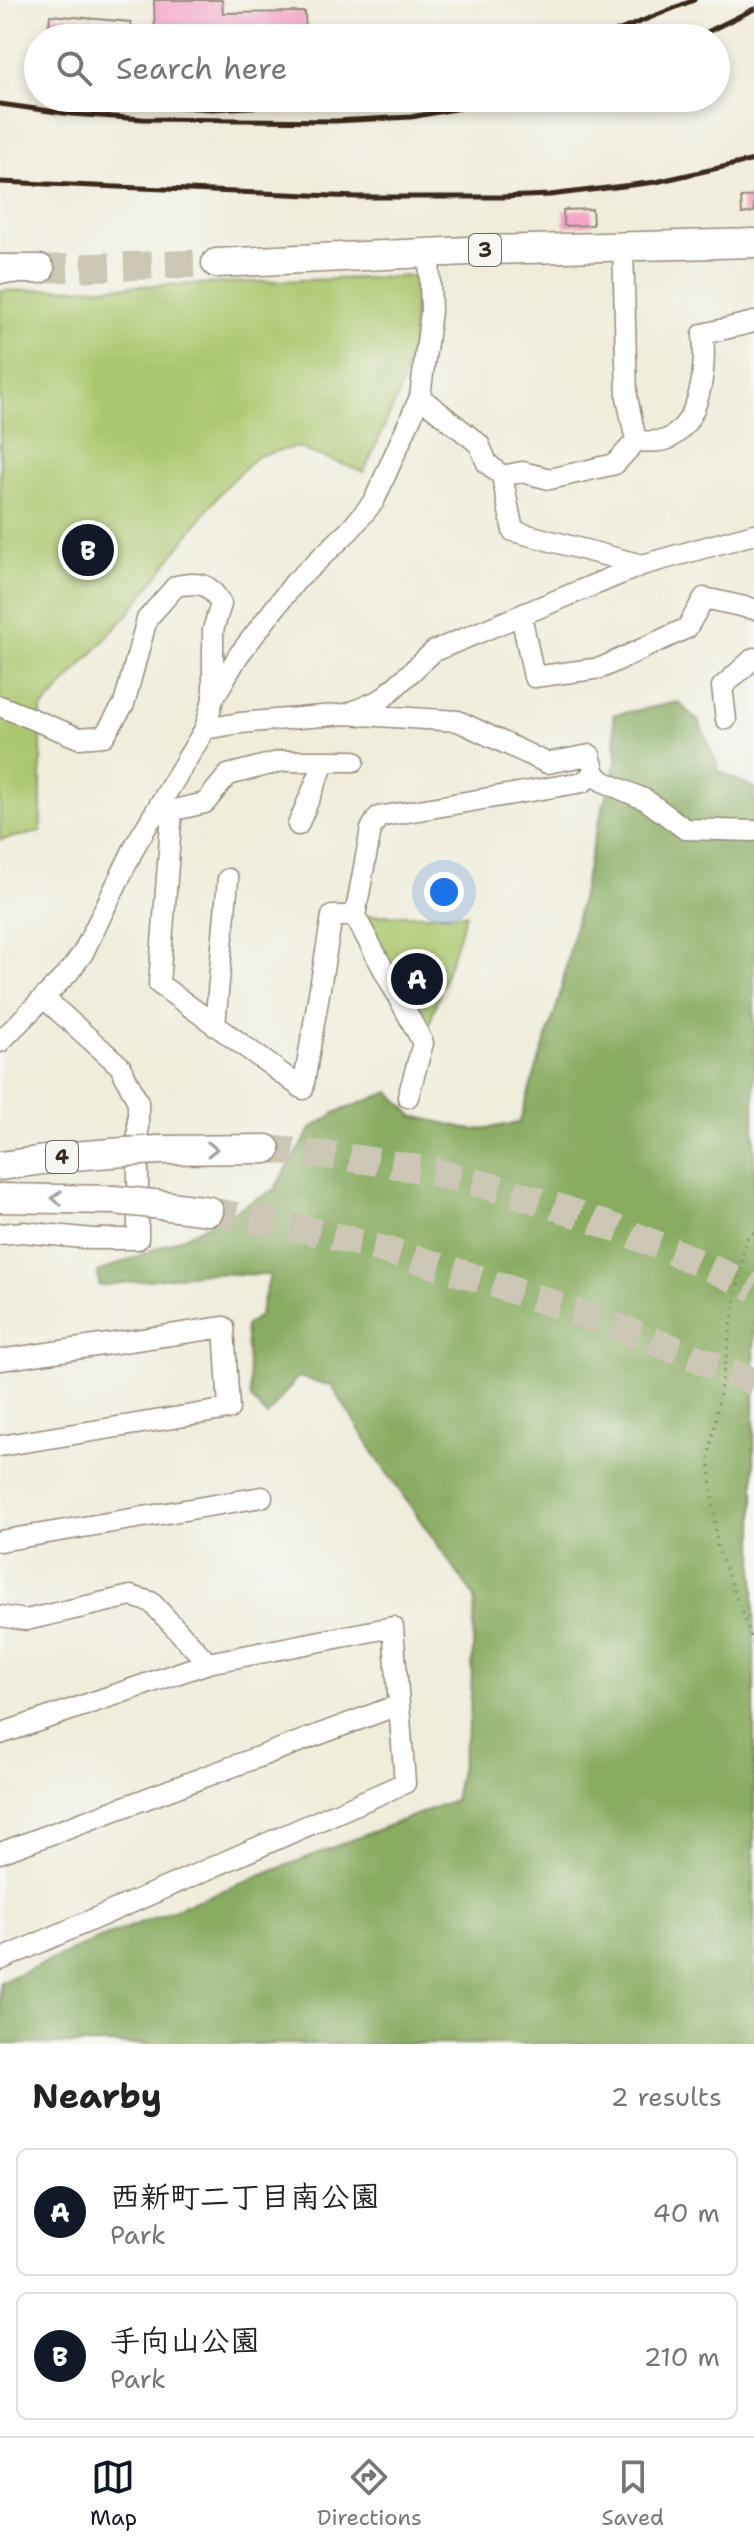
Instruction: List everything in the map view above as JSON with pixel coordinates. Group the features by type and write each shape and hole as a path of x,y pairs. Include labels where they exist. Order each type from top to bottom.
{"highway":[{"name":"3","path":"216,263 429,252 754,243"},
{"path":"0,269 40,269"},
{"name":"4","path":"0,1166 124,1152 266,1149"},
{"name":"4","path":"0,1198 114,1200 209,1211"}],"street":[{"path":"623,245 627,397 636,441"},
{"path":"213,699 238,656 268,615 295,582 350,530 374,501 420,397 431,311 429,252"},
{"path":"502,476 522,472 550,479 615,464 636,441 665,441 689,422 705,361 703,334 754,322"},
{"path":"420,397 479,444 487,463 502,476 513,531 642,565"},
{"path":"346,714 382,699 434,651 642,565 754,534"},
{"path":"0,706 79,738 104,736 124,704 147,619 176,586 198,583 214,591 221,604 213,630 213,699 205,729 171,789 162,812 136,844 83,953 44,998 4,1030"},
{"path":"521,615 534,677 601,668 687,628 704,598 754,609"},
{"path":"726,719 722,687 754,658"},
{"path":"205,729 346,714 458,721 547,763 590,755 595,773 602,781 646,800 685,829 754,831"},
{"path":"162,812 205,803 228,775 282,761 354,761"},
{"path":"298,825 325,761"},
{"path":"408,1097 423,1043 355,916 371,829 378,817 583,782 595,773"},
{"path":"162,812 159,984 303,1089 332,916 355,916"},
{"path":"215,1026 228,879"},
{"path":"0,1234 23,1232 93,1239 138,1239 138,1102 120,1066 44,998"},
{"path":"0,1360 224,1327 229,1409 0,1446"},
{"path":"0,1541 262,1497"},
{"path":"0,1616 26,1620 131,1596 151,1602 208,1663"},
{"path":"0,1734 208,1663 393,1627 405,1783 0,1960"},
{"path":"0,1853 398,1705"}],"path":[{"path":"754,1232 746,1239 709,1457 717,1546 754,1645"}],"green space":[{"path":"417,276 412,345 398,396 364,472 296,447 257,456 224,488 129,613 41,710 41,832 0,840 0,291"},
{"path":"678,702 700,723 720,772 754,788 754,2044 0,2044 0,1982 104,1937 454,1800 470,1718 475,1598 380,1463 332,1386 298,1377 267,1416 251,1399 245,1326 259,1316 270,1275 205,1273 99,1286 98,1272 182,1238 274,1190 312,1128 337,1112 390,1092 413,1116 474,1130 519,1123 559,999 594,839 617,759 613,715"},
{"path":"466,914 423,1043 355,916"}],"building":[{"path":"154,0 222,0 223,13 305,12 305,24 155,24"},
{"path":"50,15 131,22 131,24 49,24"},
{"path":"754,196 754,212 742,214 741,198"},
{"path":"592,209 593,225 564,226 563,210"}],"tunnel":[{"path":"40,269 216,263"},
{"path":"266,1149 409,1167 471,1181 595,1220 754,1288"},
{"path":"209,1211 334,1236 505,1287 754,1382"}],"railway":[{"path":"635,24 694,0"},
{"path":"723,24 754,9"},
{"path":"0,104 24,107"},
{"path":"57,112 143,119 335,121 411,117 439,112"},
{"path":"0,182 357,197 501,197 550,195 656,182 754,160"}],"place":[{"name":"手向山公園","path":"88,550"},
{"name":"西新町二丁目南公園","path":"417,979"}]}
